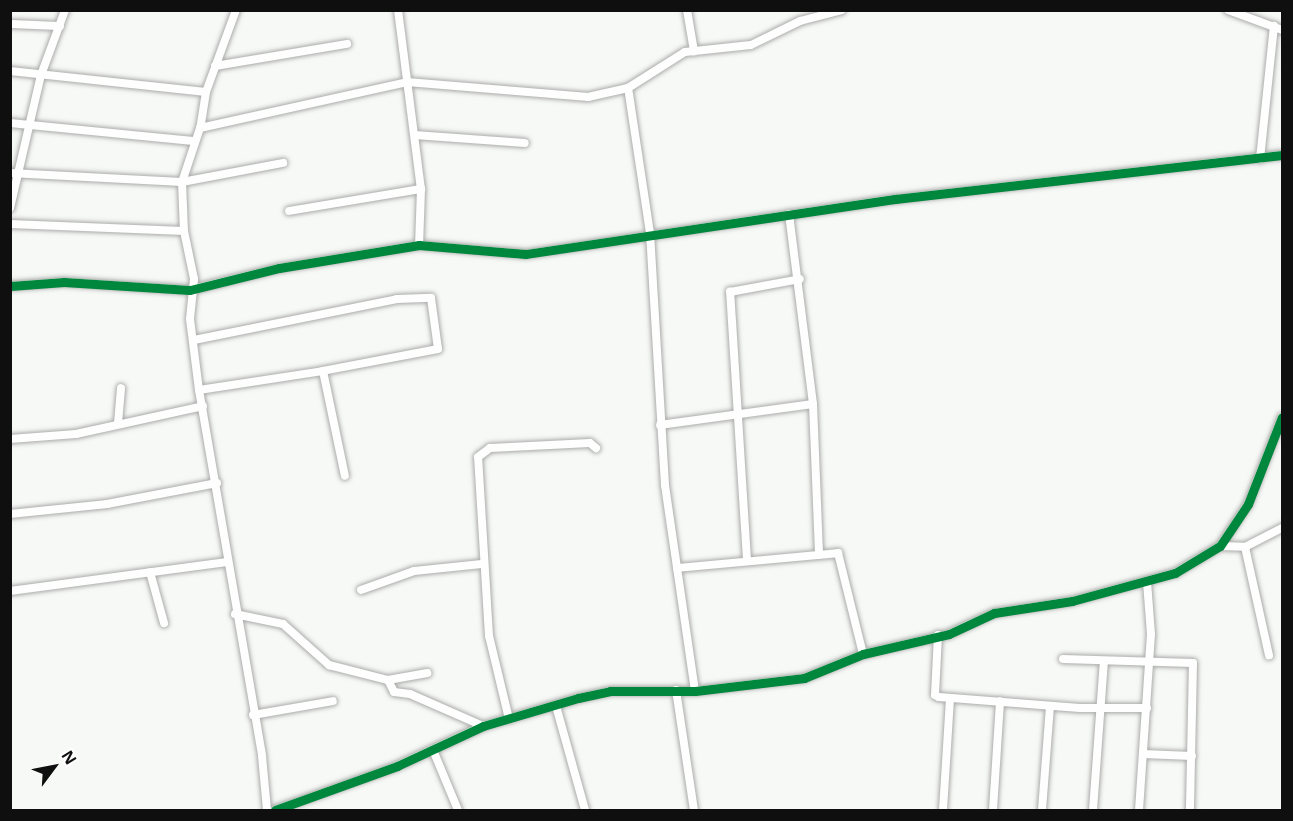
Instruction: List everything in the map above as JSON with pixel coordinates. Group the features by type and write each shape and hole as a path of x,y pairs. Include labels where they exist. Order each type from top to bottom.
{"street":[{"path":"10,208 15,173 41,75 65,10"},
{"path":"236,10 206,92 200,128 193,141 182,182 184,231 194,279 190,290 199,390 217,483 226,562 267,810"},
{"path":"398,10 421,189 419,245"},
{"path":"687,10 694,51"},
{"path":"200,128 407,82 588,97 628,88 694,51 751,45 800,21 842,10"},
{"path":"1228,10 1257,25 1278,28 1260,159"},
{"path":"10,24 60,27"},
{"path":"215,66 348,44"},
{"path":"10,71 206,92"},
{"path":"628,88 650,233 660,425 677,568 695,691"},
{"path":"10,123 193,141"},
{"path":"415,135 525,143"},
{"path":"10,286 64,282 190,290 279,268 419,245 526,254 650,233 789,214 1282,155"},
{"path":"15,173 182,182 283,163"},
{"path":"290,211 421,189"},
{"path":"789,214 800,279 813,404 819,555"},
{"path":"10,224 184,231"},
{"path":"747,560 730,292 800,279"},
{"path":"194,340 397,299 431,298 438,349 323,372 199,390"},
{"path":"323,372 345,476"},
{"path":"118,423 121,388"},
{"path":"660,425 813,404"},
{"path":"10,439 76,434 203,406"},
{"path":"275,810 433,750 483,726 610,691 695,691 804,678 863,654 938,635 1014,608 1055,605 1146,582 1204,559 1220,546 1248,504 1282,417"},
{"path":"509,719 489,636 482,564 481,450 590,443 596,448"},
{"path":"10,514 107,504 217,483"},
{"path":"1220,546 1245,547 1282,528"},
{"path":"1245,547 1269,655"},
{"path":"677,568 838,553 863,654"},
{"path":"10,591 226,562"},
{"path":"361,590 414,571 482,564"},
{"path":"150,572 164,623"},
{"path":"1139,810 1147,665 1151,634 1146,582"},
{"path":"235,614 283,624 307,650 342,671 388,680 427,673"},
{"path":"938,635 935,695 950,700 1000,701 1050,706 1146,708"},
{"path":"1063,658 1147,665 1192,663 1196,668 1190,810"},
{"path":"1093,810 1098,707 1104,661"},
{"path":"388,680 394,692 410,694 483,726"},
{"path":"676,690 694,810"},
{"path":"944,810 950,700"},
{"path":"253,715 333,701"},
{"path":"993,810 1000,701"},
{"path":"556,706 585,810"},
{"path":"1042,810 1050,706"},
{"path":"433,750 458,810"},
{"path":"1143,754 1192,756"}],"cycle path":[{"path":"10,286 64,282 190,290 279,268 419,245 526,254 895,199 1282,155"},
{"path":"275,810 397,766 483,726 578,698 610,691 695,691 804,678 863,654 949,634 994,613 1072,601 1175,573 1220,546 1248,504 1282,417"}]}
